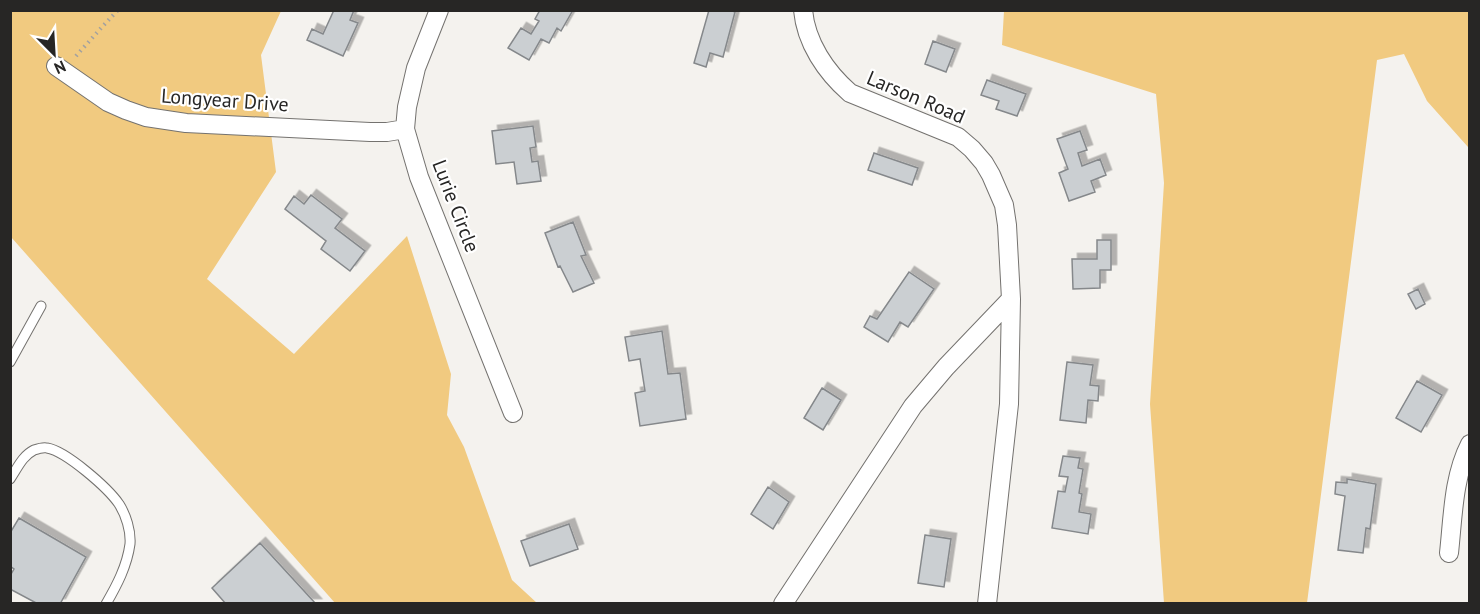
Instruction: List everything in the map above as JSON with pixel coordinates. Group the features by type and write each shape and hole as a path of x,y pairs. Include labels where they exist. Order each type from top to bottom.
{"street":[{"name":"Lurie Circle","path":"439,10 416,68 407,107 405,129 419,177 513,413"},
{"name":"Larson Road","path":"803,10 804,21 816,51 837,82 850,93 958,137 972,148 984,163 1004,205 1011,298 1009,404 987,603"},
{"name":"Longyear Drive","path":"60,68 108,102 146,117 186,123 370,132 405,129"},
{"path":"783,603 913,405 1011,298"},
{"path":"1449,553 1459,475 1464,455 1470,444"}],"lane":[{"path":"10,362 41,306"},
{"path":"10,479 22,459 34,450 46,448 62,454 96,480 118,504 128,522 130,543 122,577 106,603"}],"path":[{"path":"60,68 118,10"}],"shaded area":[{"path":"10,11 281,11 261,55 276,172 207,279 294,354 407,236 451,374 447,415 464,447 512,580 537,603 335,603 11,237"},
{"path":"1004,11 1469,11 1469,147 1427,101 1404,54 1377,60 1307,603 1164,603 1150,404 1164,183 1156,94 1002,45"}],"building":[{"path":"334,10 354,10 350,20 358,23 343,56 307,40 312,29 323,34"},
{"path":"540,10 573,10 561,31 557,28 549,43 541,39 529,60 508,48 521,28 531,34 539,21 535,19"},
{"path":"709,10 735,12 723,57 710,53 706,67 694,63"},
{"path":"933,41 955,49 946,72 925,64"},
{"path":"987,80 1026,94 1017,116 996,109 999,101 981,95"},
{"path":"533,126 536,147 530,148 532,162 538,161 541,181 517,184 514,162 496,164 492,131"},
{"path":"1080,131 1087,150 1078,153 1082,166 1100,159 1106,175 1091,181 1095,192 1069,201 1059,173 1068,169 1057,139"},
{"path":"874,153 918,168 912,185 868,170"},
{"path":"311,195 342,219 335,228 365,251 350,271 321,249 326,241 285,209 294,196 304,204"},
{"path":"573,222 586,255 581,256 594,283 573,292 560,266 558,267 545,233"},
{"path":"1097,240 1111,240 1111,270 1100,270 1100,288 1073,289 1072,259 1097,259"},
{"path":"909,272 934,289 908,327 900,322 888,342 864,327 870,316 877,319"},
{"path":"1418,289 1425,304 1416,309 1408,294"},
{"path":"662,331 668,374 680,373 686,419 640,426 635,393 645,391 640,359 629,361 625,337"},
{"path":"1067,362 1093,365 1090,385 1099,386 1098,401 1088,400 1086,423 1060,420"},
{"path":"1417,381 1442,395 1421,432 1396,418"},
{"path":"822,388 841,400 823,430 804,418"},
{"path":"1063,456 1080,458 1078,468 1083,469 1079,512 1091,514 1088,534 1052,528 1058,491 1065,492 1068,477 1059,476"},
{"path":"1347,479 1376,484 1370,529 1366,528 1363,553 1338,550 1345,496 1335,494 1336,482 1347,483"},
{"path":"768,487 789,502 773,529 751,514"},
{"path":"19,518 86,557 60,604 38,604 10,589 10,576 14,569 10,566 10,533"},
{"path":"569,524 578,549 530,566 521,541"},
{"path":"925,535 951,539 944,587 918,583"},
{"path":"260,543 316,604 226,604 212,588"}]}
